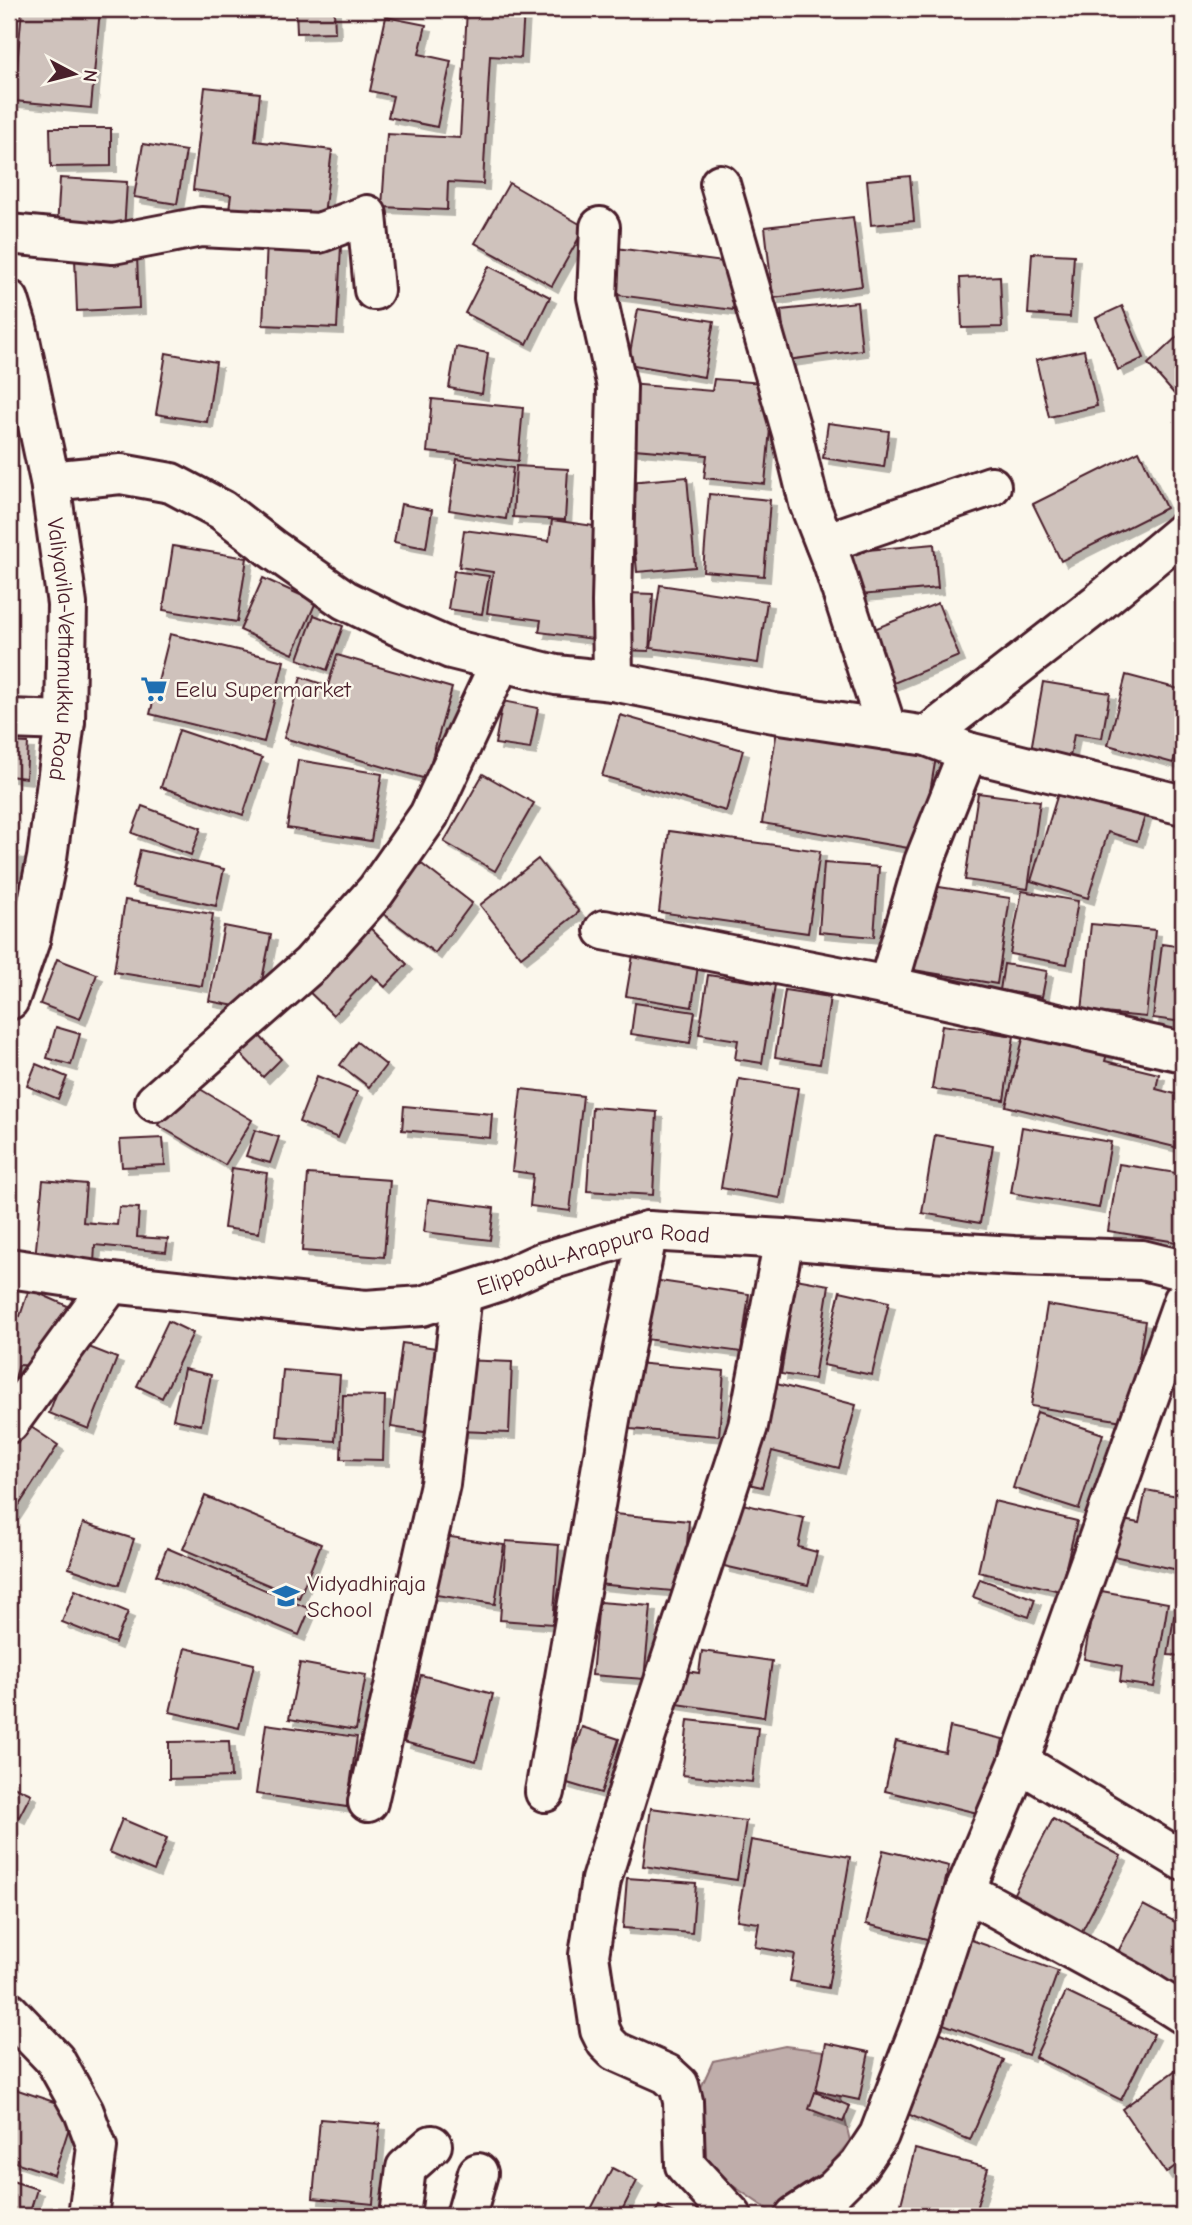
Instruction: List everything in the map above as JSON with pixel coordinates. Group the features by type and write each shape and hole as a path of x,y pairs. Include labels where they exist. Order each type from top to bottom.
{"street":[{"path":"720,184 792,433 809,503 825,543 887,730"},
{"path":"9,234 113,244 201,227 319,233 367,215 374,290"},
{"path":"600,227 597,298 617,387 613,681"},
{"name":"Valiyavila-Vettamukku Road","path":"9,300 50,481 67,604 65,721 47,858 30,940 9,1000"},
{"path":"50,481 121,474 171,483 222,509 271,548 345,600 451,649 556,675 613,681 774,713 927,736 968,752 1183,806"},
{"path":"825,543 991,486"},
{"path":"927,736 1097,604 1183,532"},
{"path":"155,1102 311,964 376,891 429,815 501,661"},
{"path":"9,719 65,721"},
{"path":"888,986 924,862 968,752"},
{"path":"604,930 888,986 1183,1052"},
{"path":"545,1792 612,1408 648,1231"},
{"name":"Elippodu-Arappura Road","path":"9,1268 111,1283 365,1310 422,1306 500,1281 540,1263 648,1231 784,1239 898,1250 1142,1260 1183,1270"},
{"path":"732,2216 685,2165 683,2101 679,2085 667,2074 615,2052 606,2042 600,2030 589,1955 605,1867 748,1426 784,1239"},
{"path":"9,1423 111,1283"},
{"path":"368,1802 440,1484 462,1294"},
{"path":"795,2216 833,2191 859,2165 879,2135 924,2017 965,1891 1019,1762 1183,1301"},
{"path":"1019,1762 1183,1861"},
{"path":"965,1891 1134,1983 1183,2014"},
{"path":"9,2012 55,2060 84,2112 97,2147 88,2216"},
{"path":"400,2216 406,2168 432,2145"},
{"path":"466,2216 478,2173"}],"shaded area":[{"path":"785,2046 823,2051 839,2093 850,2141 816,2182 777,2216 697,2161 693,2105 713,2061"}],"building":[{"path":"22,9 100,9 91,108 14,101"},
{"path":"296,9 334,9 335,32 297,33"},
{"path":"467,9 524,9 521,58 490,56 483,184 448,182 447,210 382,207 387,134 460,138"},
{"path":"386,17 426,25 419,54 451,61 437,127 388,117 393,96 370,91"},
{"path":"205,87 260,93 255,141 332,150 323,222 229,210 231,195 193,190"},
{"path":"50,128 111,128 111,166 51,167"},
{"path":"143,144 186,151 177,204 134,197"},
{"path":"910,176 914,221 871,225 867,180"},
{"path":"60,178 127,182 124,232 57,228"},
{"path":"509,183 585,227 552,286 475,243"},
{"path":"853,217 862,286 773,298 765,227"},
{"path":"267,242 341,245 337,328 263,325"},
{"path":"616,248 739,264 733,310 610,294"},
{"path":"1032,253 1074,255 1070,317 1028,314"},
{"path":"137,256 139,308 77,311 75,258"},
{"path":"489,266 550,297 527,344 465,313"},
{"path":"1000,276 1002,327 962,328 960,278"},
{"path":"857,302 862,350 787,360 781,310"},
{"path":"1122,306 1144,358 1118,370 1096,318"},
{"path":"638,309 714,321 704,377 628,364"},
{"path":"1183,331 1183,404 1148,364"},
{"path":"456,347 488,353 482,394 449,388"},
{"path":"1084,350 1097,406 1049,417 1036,360"},
{"path":"166,353 216,362 207,422 156,414"},
{"path":"714,379 774,384 765,484 704,478 707,455 622,448 629,384 712,391"},
{"path":"432,399 523,408 518,461 427,452"},
{"path":"828,423 889,431 884,467 823,458"},
{"path":"1139,451 1166,508 1061,561 1033,504"},
{"path":"457,459 513,468 506,519 449,510"},
{"path":"516,466 568,469 565,520 513,517"},
{"path":"687,477 695,567 637,572 629,482"},
{"path":"709,494 770,500 764,576 703,571"},
{"path":"401,504 432,510 426,548 394,542"},
{"path":"552,520 608,528 593,639 539,632 541,620 487,613 493,572 459,567 464,530 549,541"},
{"path":"934,544 938,588 849,596 845,552"},
{"path":"173,546 247,558 237,622 163,610"},
{"path":"454,571 489,576 482,614 448,609"},
{"path":"263,578 316,602 293,654 240,630"},
{"path":"660,585 767,601 758,663 651,648"},
{"path":"627,593 653,594 649,651 623,650"},
{"path":"938,603 959,656 884,687 862,634"},
{"path":"314,615 343,626 327,670 298,659"},
{"path":"170,634 284,661 264,742 150,714"},
{"path":"337,655 452,688 426,779 284,738 301,677 328,686"},
{"path":"1126,675 1183,690 1183,725 1173,763 1108,745"},
{"path":"1043,682 1110,693 1102,738 1074,734 1070,757 1031,750"},
{"path":"503,701 538,708 530,749 495,744"},
{"path":"620,715 743,750 726,811 602,776"},
{"path":"179,730 262,758 243,815 161,787"},
{"path":"777,730 936,757 920,850 762,823"},
{"path":"9,742 28,743 26,778 9,776"},
{"path":"298,760 382,774 371,841 287,828"},
{"path":"483,774 534,803 495,871 444,842"},
{"path":"1060,787 1146,813 1137,841 1108,832 1088,898 1031,881"},
{"path":"978,793 1040,801 1028,889 965,880"},
{"path":"142,806 201,828 191,855 132,833"},
{"path":"669,831 820,851 808,933 659,912"},
{"path":"140,850 224,869 216,906 132,887"},
{"path":"9,852 18,853 13,897 9,896"},
{"path":"414,858 472,903 435,953 376,908"},
{"path":"538,859 579,912 521,957 480,905"},
{"path":"824,863 879,867 874,937 819,932"},
{"path":"920,884 1010,898 997,984 914,970 920,930"},
{"path":"1022,891 1078,901 1067,964 1010,954"},
{"path":"125,900 213,914 202,986 114,972"},
{"path":"362,920 407,964 385,987 372,975 333,1015 300,983"},
{"path":"1091,924 1155,930 1146,1017 1082,1011"},
{"path":"224,926 271,935 256,1010 209,1001"},
{"path":"1162,944 1183,947 1183,1022 1153,1018"},
{"path":"634,949 699,959 692,1007 626,996"},
{"path":"57,959 97,974 80,1019 40,1004"},
{"path":"1004,964 1047,971 1042,997 1000,990"},
{"path":"708,975 775,985 762,1063 735,1059 738,1040 699,1034"},
{"path":"785,990 830,997 820,1064 775,1057"},
{"path":"635,1003 695,1012 690,1043 631,1034"},
{"path":"942,1025 1014,1036 1004,1100 932,1089"},
{"path":"56,1027 80,1034 71,1065 47,1058"},
{"path":"1026,1027 1109,1046 1105,1061 1159,1074 1156,1089 1183,1096 1183,1149 1006,1106"},
{"path":"257,1033 281,1059 263,1077 239,1052"},
{"path":"357,1042 386,1065 369,1087 340,1065"},
{"path":"36,1064 67,1077 58,1099 27,1086"},
{"path":"317,1076 357,1092 338,1138 299,1122"},
{"path":"739,1079 798,1088 780,1198 721,1188"},
{"path":"185,1080 252,1120 225,1165 158,1125"},
{"path":"521,1089 583,1096 570,1211 530,1206 533,1174 512,1171"},
{"path":"404,1106 492,1114 490,1138 402,1130"},
{"path":"592,1107 657,1112 653,1195 587,1191"},
{"path":"1022,1127 1111,1142 1099,1208 1011,1193"},
{"path":"255,1130 279,1137 270,1163 246,1156"},
{"path":"935,1135 993,1145 980,1223 922,1213"},
{"path":"163,1138 165,1165 122,1167 120,1140"},
{"path":"1119,1164 1183,1174 1183,1243 1108,1231"},
{"path":"232,1168 267,1173 259,1233 224,1228"},
{"path":"308,1174 390,1180 384,1257 302,1251"},
{"path":"43,1180 86,1184 83,1222 117,1225 119,1207 139,1208 137,1237 168,1239 166,1252 95,1245 94,1264 35,1258"},
{"path":"428,1199 494,1208 490,1240 424,1232"},
{"path":"796,1279 829,1285 814,1379 781,1374"},
{"path":"653,1280 749,1294 741,1352 645,1339"},
{"path":"29,1289 79,1311 41,1366 19,1365 9,1396 9,1314 20,1316"},
{"path":"840,1291 889,1302 872,1375 823,1365"},
{"path":"1047,1305 1145,1321 1129,1422 1031,1406"},
{"path":"168,1321 193,1333 162,1398 137,1386"},
{"path":"76,1342 117,1358 89,1429 49,1413"},
{"path":"402,1343 450,1350 438,1434 391,1427"},
{"path":"461,1360 512,1362 509,1433 459,1431"},
{"path":"635,1363 724,1371 719,1436 630,1429"},
{"path":"184,1369 211,1375 201,1425 173,1419"},
{"path":"283,1370 340,1375 335,1441 277,1437"},
{"path":"773,1383 856,1405 839,1468 772,1451 762,1487 748,1484"},
{"path":"343,1395 385,1396 383,1460 341,1459"},
{"path":"1037,1412 1103,1434 1079,1509 1013,1488"},
{"path":"25,1423 58,1445 14,1513 9,1509 9,1447"},
{"path":"1146,1490 1183,1497 1183,1571 1104,1554 1112,1518 1139,1523"},
{"path":"205,1496 321,1544 299,1598 183,1549"},
{"path":"994,1501 1077,1521 1060,1591 978,1572"},
{"path":"738,1503 804,1518 798,1547 817,1552 808,1585 724,1566"},
{"path":"603,1513 689,1521 683,1592 597,1584"},
{"path":"83,1523 134,1539 119,1585 69,1568"},
{"path":"431,1534 504,1545 495,1604 423,1593"},
{"path":"506,1541 559,1545 553,1624 500,1620"},
{"path":"167,1548 310,1609 299,1635 156,1575"},
{"path":"980,1579 1035,1599 1029,1617 973,1597"},
{"path":"75,1590 128,1612 115,1643 62,1622"},
{"path":"1096,1590 1168,1603 1154,1687 1120,1682 1122,1666 1084,1659"},
{"path":"599,1602 651,1606 644,1679 592,1675"},
{"path":"1174,1616 1183,1618 1183,1656 1168,1655"},
{"path":"185,1648 254,1664 239,1728 170,1712"},
{"path":"702,1651 772,1661 764,1717 664,1702 668,1668 699,1673"},
{"path":"300,1663 366,1675 356,1730 289,1719"},
{"path":"421,1675 493,1694 476,1761 404,1742"},
{"path":"688,1720 758,1728 752,1782 682,1775"},
{"path":"266,1724 357,1737 347,1807 256,1794"},
{"path":"582,1727 619,1739 601,1793 564,1782"},
{"path":"950,1727 1003,1739 986,1815 885,1791 896,1741 945,1752"},
{"path":"229,1741 231,1777 169,1779 169,1742"},
{"path":"9,1784 31,1794 19,1817 9,1812"},
{"path":"651,1808 746,1821 737,1880 643,1866"},
{"path":"122,1819 167,1838 154,1871 109,1852"},
{"path":"1053,1819 1121,1856 1081,1933 1012,1897"},
{"path":"751,1840 850,1857 828,1988 790,1981 795,1954 755,1947 759,1923 737,1920"},
{"path":"883,1850 949,1866 931,1940 866,1924"},
{"path":"627,1878 696,1883 692,1933 623,1928"},
{"path":"1143,1905 1183,1926 1183,1973 1173,1993 1113,1961"},
{"path":"966,1938 1058,1971 1028,2055 935,2021"},
{"path":"1066,1992 1154,2034 1121,2100 1035,2057"},
{"path":"939,2032 1004,2060 970,2140 905,2113"},
{"path":"826,2043 869,2052 859,2100 816,2091"},
{"path":"1180,2067 1183,2071 1183,2160 1166,2173 1122,2109"},
{"path":"9,2087 75,2109 54,2175 9,2160"},
{"path":"815,2092 850,2106 843,2122 809,2109"},
{"path":"320,2119 380,2124 373,2204 313,2198"},
{"path":"915,2149 988,2168 974,2216 898,2216"},
{"path":"612,2168 637,2181 619,2216 596,2216 589,2213"},
{"path":"9,2180 37,2189 29,2215 9,2209"},
{"path":"659,2206 679,2216 653,2216"}],"place":[{"name":"Eelu Supermarket","path":"154,689"},
{"name":"Vidyadhiraja School","path":"286,1596"}]}
